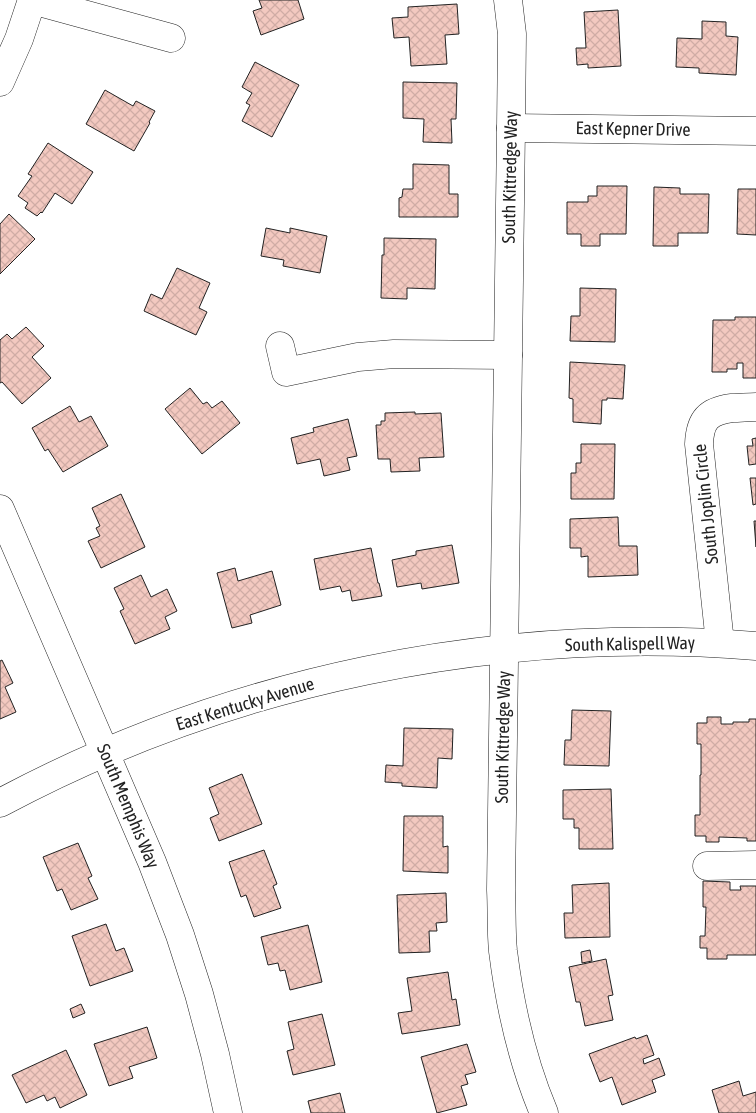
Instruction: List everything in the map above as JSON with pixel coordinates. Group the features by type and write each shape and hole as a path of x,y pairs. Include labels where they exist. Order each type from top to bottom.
{"street":[{"path":"0,82 19,39 32,0 171,38"},
{"name":"South Kittredge Way","path":"508,0 512,34 501,890 503,950 512,1008 526,1065 544,1113"},
{"name":"East Kepner Drive","path":"511,128 756,131"},
{"path":"280,346 286,372 358,357 394,354 508,355"},
{"name":"South Joplin Circle","path":"720,643 699,444 700,430 707,418 719,410 756,408"},
{"name":"South Memphis Way","path":"0,509 152,862 180,935 213,1045 228,1113"},
{"name":"South Kalispell Way","path":"504,649 593,642 666,641 756,646"},
{"name":"East Kentucky Avenue","path":"0,803 105,753 226,707 294,687 364,670 424,659 504,649"},
{"path":"707,866 756,865"}],"building":[{"path":"259,0 298,0 304,19 261,35 253,11 262,8"},
{"path":"457,4 459,34 445,35 447,64 411,66 409,37 394,38 392,18 408,17 408,7"},
{"path":"618,10 621,66 588,68 588,64 577,65 576,48 586,48 584,12"},
{"path":"702,21 726,22 726,36 738,37 736,75 699,73 699,68 676,67 677,38 702,39"},
{"path":"255,62 299,85 272,137 242,121 250,105 246,103 252,93 242,87"},
{"path":"403,82 457,83 456,119 451,119 452,143 423,142 424,119 403,118"},
{"path":"105,90 133,106 136,101 155,111 134,151 86,124"},
{"path":"48,143 93,172 72,204 55,193 42,213 37,216 25,208 28,203 18,196 32,176 28,174"},
{"path":"413,164 449,165 449,194 458,194 458,217 399,217 399,198 402,197 403,189 413,189"},
{"path":"597,186 627,186 626,234 600,234 600,246 581,246 581,234 567,234 567,202 588,202 588,196 597,196"},
{"path":"654,187 680,188 680,194 709,194 708,233 678,233 678,246 653,246"},
{"path":"738,189 756,189 756,235 737,234"},
{"path":"9,214 35,239 0,274 0,224"},
{"path":"266,228 290,233 290,228 327,236 320,273 283,266 284,260 261,256"},
{"path":"384,238 436,239 435,289 407,288 407,299 381,298"},
{"path":"177,268 210,283 199,308 207,312 196,335 144,311 151,294 162,299"},
{"path":"580,288 616,289 615,342 570,341 571,316 580,316"},
{"path":"735,317 756,317 756,378 743,378 743,363 737,363 737,369 727,369 727,372 712,372 713,320 735,320"},
{"path":"26,327 44,346 32,357 51,378 22,404 2,382 0,383 0,340 7,334 12,339"},
{"path":"570,362 625,365 623,399 607,398 607,400 602,400 601,424 573,422 573,399 569,398"},
{"path":"190,388 203,404 207,402 212,408 222,401 240,423 202,454 165,409"},
{"path":"70,406 79,422 91,416 108,446 63,472 48,449 45,451 32,428"},
{"path":"415,412 415,414 441,413 444,457 419,458 420,471 391,472 390,459 378,459 376,425 381,425 381,421 385,421 385,413"},
{"path":"348,419 357,456 347,458 350,470 324,476 320,459 297,464 291,438 314,432 313,428"},
{"path":"756,438 756,464 749,465 747,446 753,446 752,439"},
{"path":"581,444 615,444 614,499 571,499 571,473 576,473 576,463 581,463"},
{"path":"750,478 756,478 756,504 753,505"},
{"path":"121,494 145,547 101,568 88,541 100,536 96,528 100,526 92,508"},
{"path":"618,517 619,546 637,546 638,575 588,577 588,556 581,557 581,548 570,548 570,519"},
{"path":"754,521 756,521 756,547"},
{"path":"452,545 459,583 422,589 421,583 397,587 392,560 416,555 416,551"},
{"path":"371,548 382,596 352,601 350,590 342,592 340,586 320,590 314,559"},
{"path":"235,568 238,581 272,571 281,605 250,615 252,623 232,628 217,573"},
{"path":"141,575 151,597 167,589 177,611 165,617 170,629 135,644 120,611 124,609 114,588"},
{"path":"2,660 13,683 5,687 16,712 0,719 0,661"},
{"path":"572,710 611,711 609,766 564,765 565,740 571,740"},
{"path":"707,717 721,717 721,724 749,722 749,719 756,719 756,841 747,841 747,838 719,837 719,842 706,842 706,836 695,836 695,815 700,815 701,775 701,744 697,744 697,723 707,723"},
{"path":"404,728 453,729 452,759 438,758 437,788 402,786 402,783 385,782 386,765 403,766"},
{"path":"242,774 262,824 219,841 210,818 219,814 209,788"},
{"path":"611,789 613,849 579,849 579,828 574,828 574,819 563,819 563,790"},
{"path":"404,816 443,816 443,847 448,846 448,873 403,871"},
{"path":"78,843 92,876 88,878 98,899 71,910 62,889 57,891 43,857"},
{"path":"264,850 277,884 273,886 281,908 254,917 246,895 241,897 229,862"},
{"path":"703,881 730,882 730,890 741,890 740,886 756,886 756,955 727,955 727,959 707,959 707,948 700,948 700,936 705,936 706,907 703,907"},
{"path":"609,883 610,937 565,938 564,913 573,913 572,885"},
{"path":"446,893 447,922 436,923 437,931 429,931 430,952 399,953 397,895"},
{"path":"106,924 116,951 124,948 133,971 90,986 72,936"},
{"path":"308,925 322,982 290,990 285,970 280,971 278,963 268,965 261,937"},
{"path":"590,950 592,961 582,963 581,952"},
{"path":"606,959 613,995 608,996 613,1020 585,1026 580,1002 576,1002 569,967"},
{"path":"448,972 452,1000 456,999 460,1025 402,1034 398,1013 412,1011 407,978"},
{"path":"81,1004 85,1013 73,1018 70,1009"},
{"path":"322,1014 335,1065 293,1075 287,1051 294,1049 288,1022"},
{"path":"147,1027 157,1058 129,1067 133,1078 109,1086 94,1044"},
{"path":"647,1035 654,1055 643,1059 644,1064 659,1058 665,1075 652,1080 656,1092 622,1105 612,1077 600,1082 589,1054 635,1037 636,1039"},
{"path":"467,1044 476,1072 465,1075 468,1084 461,1086 467,1105 437,1113 421,1057"},
{"path":"66,1050 87,1095 60,1108 55,1097 47,1101 44,1095 26,1103 12,1075"},
{"path":"739,1081 743,1096 756,1092 756,1113 719,1113 712,1090"},
{"path":"340,1093 345,1113 311,1113 308,1101"}]}
